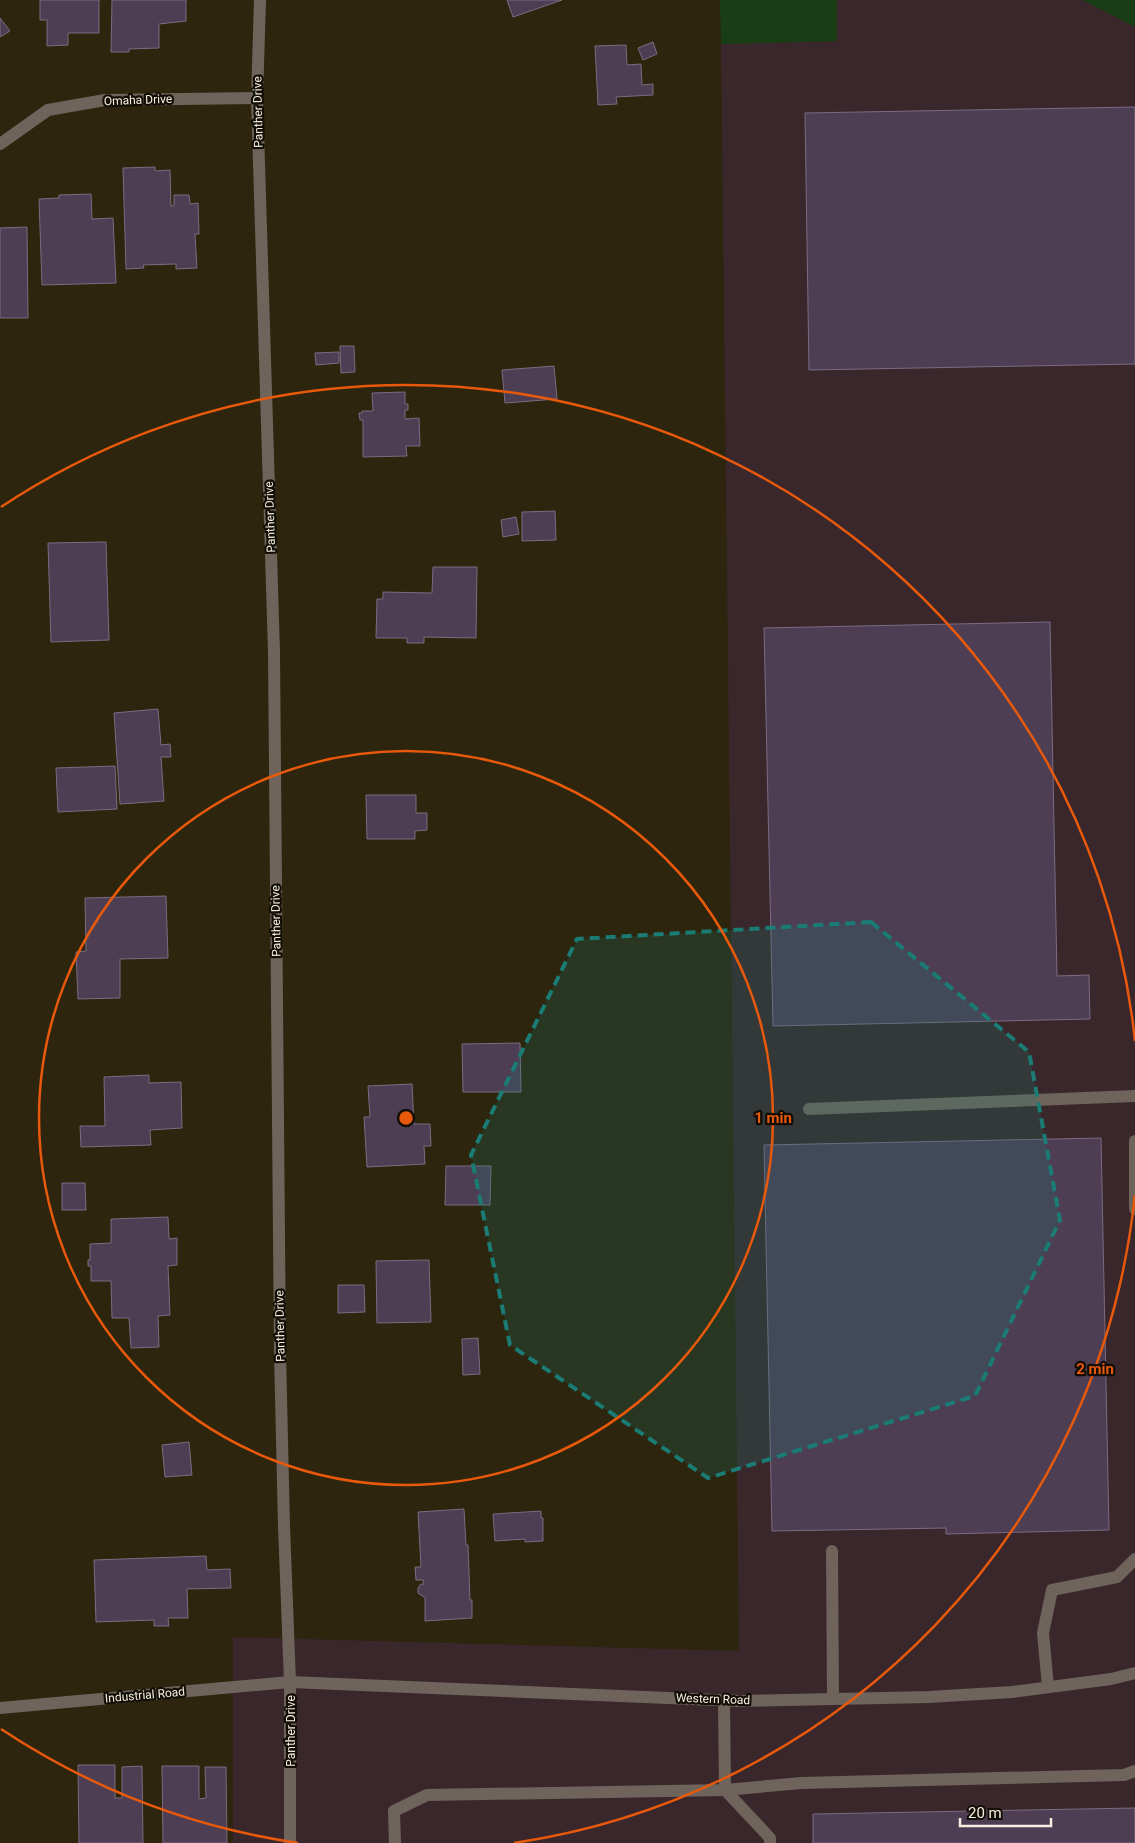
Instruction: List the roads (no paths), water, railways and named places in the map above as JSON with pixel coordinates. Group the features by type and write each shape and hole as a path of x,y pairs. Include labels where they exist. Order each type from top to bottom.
{"street":[{"name":"Panther Drive","path":"260,0 257,98 274,652 280,1353 290,1682 290,1843"},
{"name":"Omaha Drive","path":"0,144 48,110 106,100 257,98"},
{"path":"809,1109 1135,1096"},
{"path":"1135,1141 1135,1209"},
{"path":"832,1551 833,1699"},
{"path":"1048,1688 1043,1632 1052,1590 1117,1577 1135,1559"},
{"name":"Western Road","path":"290,1682 724,1700 833,1699 930,1697 1012,1692 1111,1679 1135,1673"},
{"name":"Industrial Road","path":"0,1708 290,1682"},
{"path":"724,1700 725,1790 770,1838 770,1843"},
{"path":"395,1843 394,1811 427,1795 725,1790 802,1783 1124,1775 1135,1771"}]}
